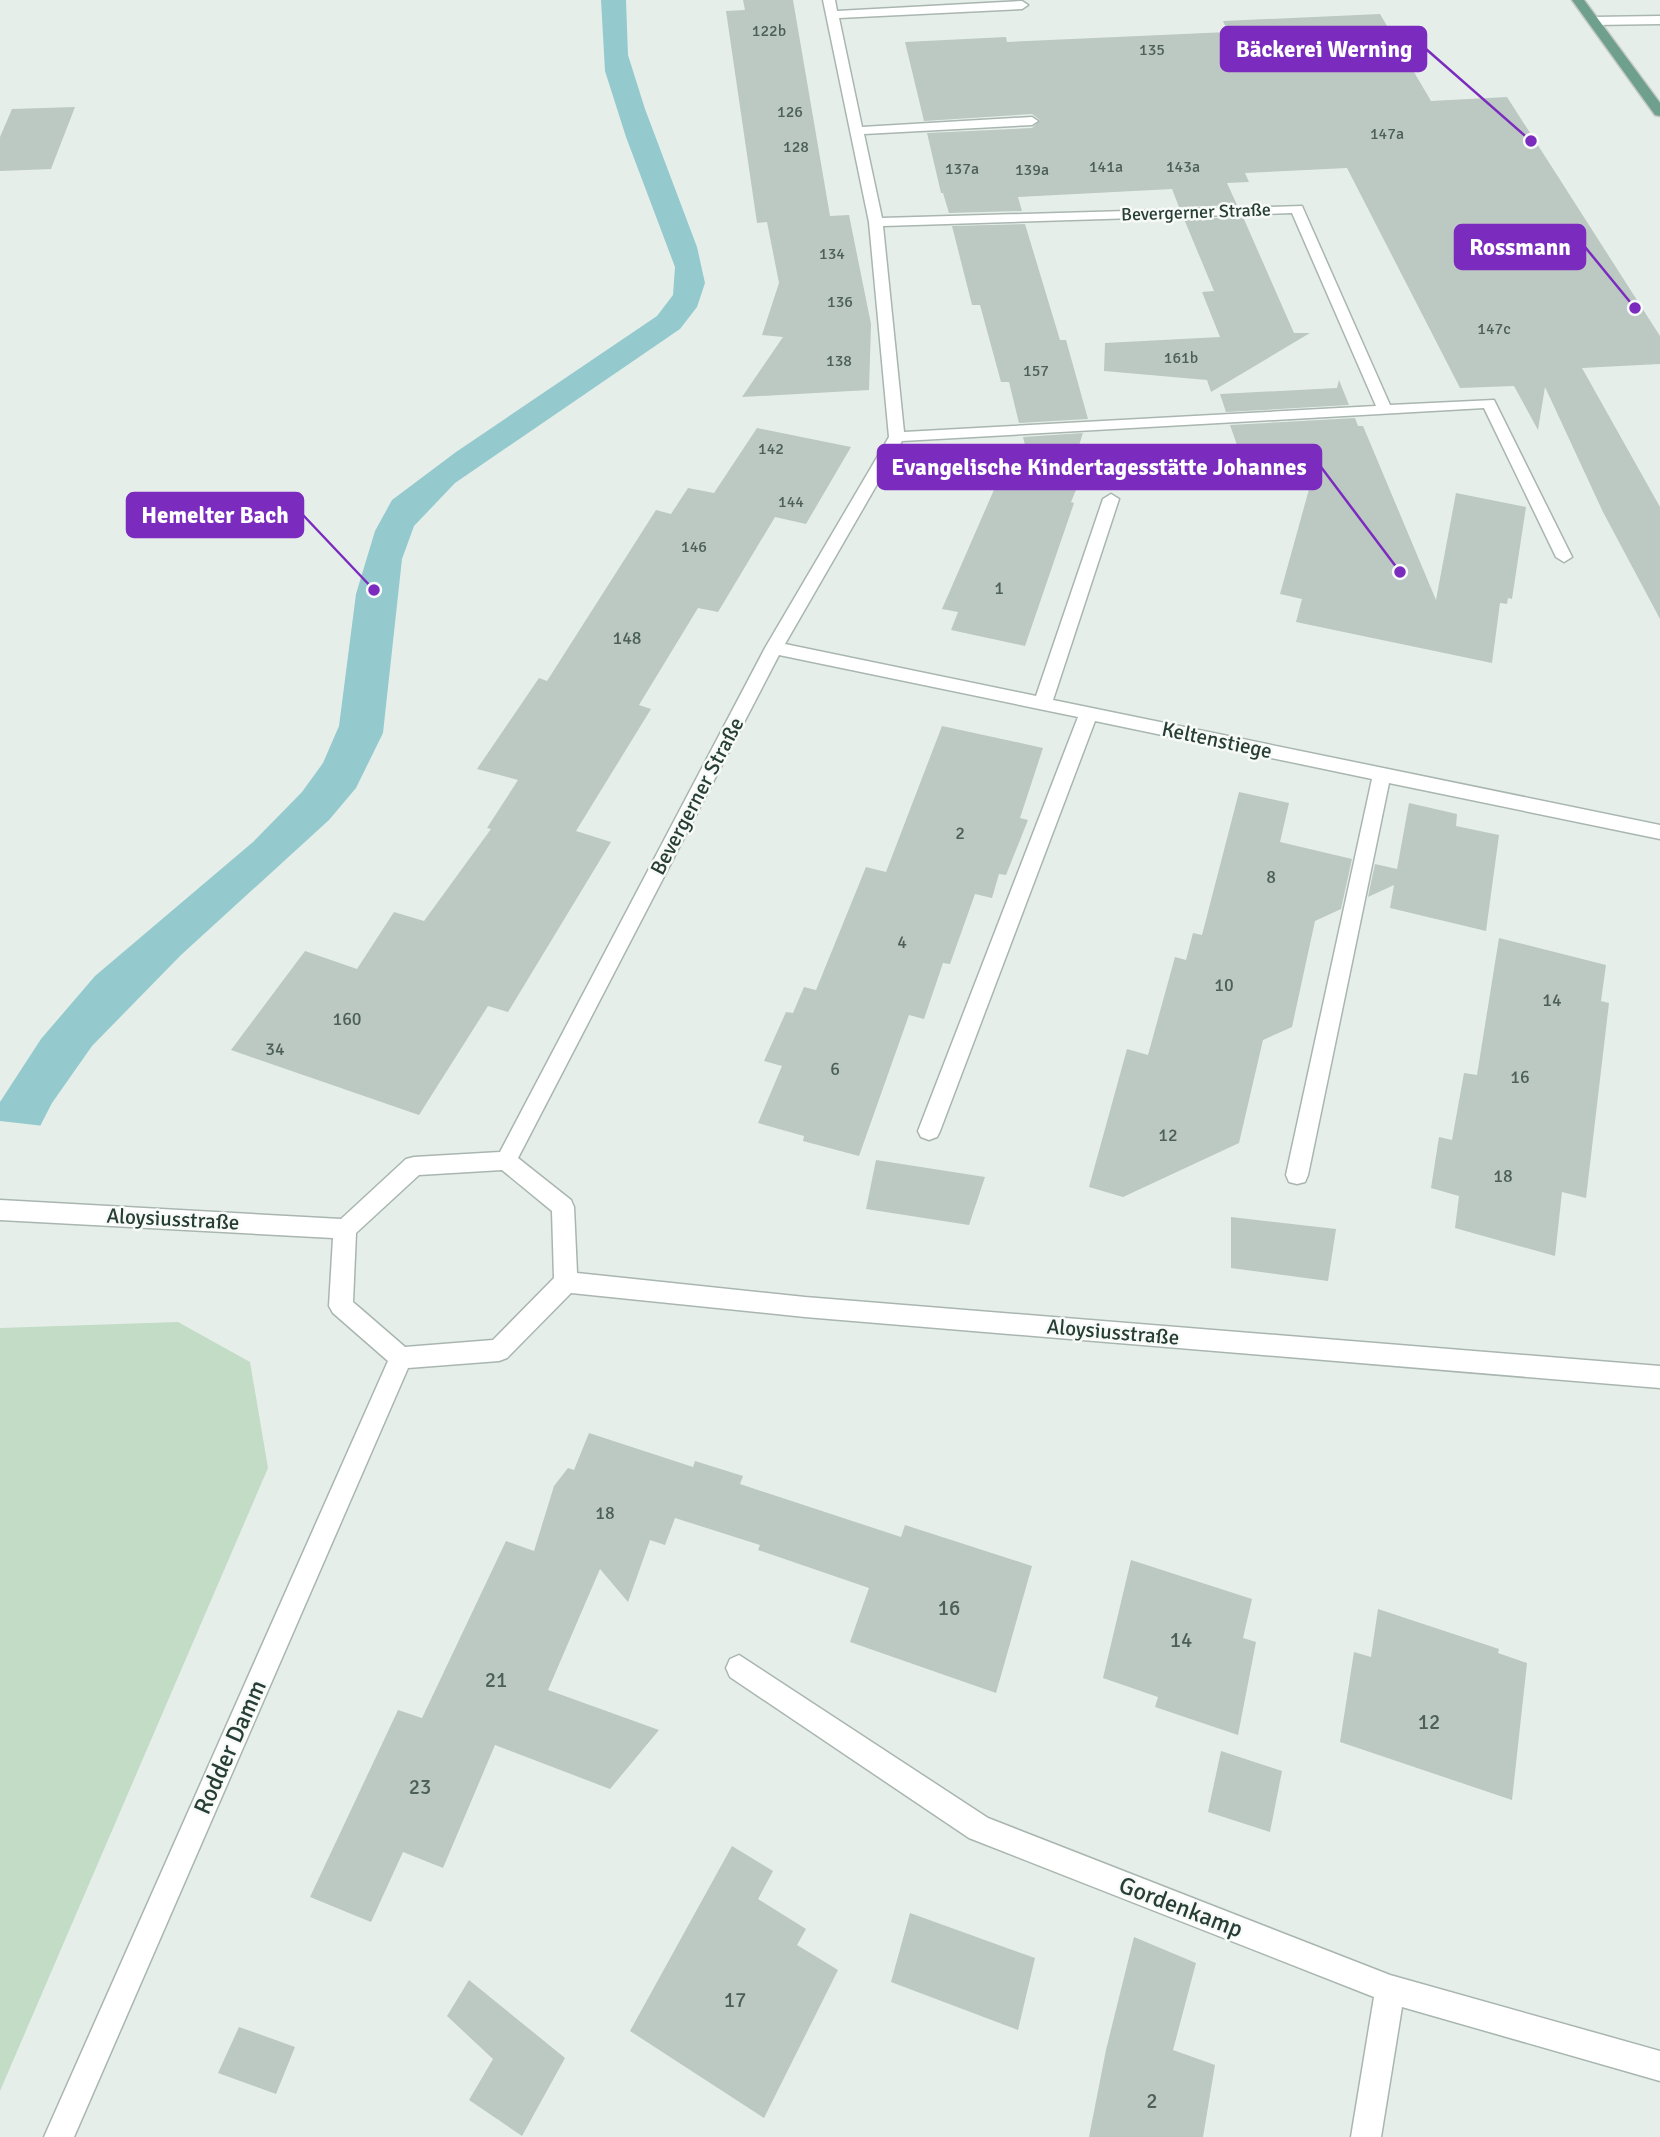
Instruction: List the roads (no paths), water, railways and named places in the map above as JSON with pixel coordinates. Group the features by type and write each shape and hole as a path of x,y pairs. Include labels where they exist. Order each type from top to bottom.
{"main road":[{"path":"1578,0 1660,112"}],"street":[{"path":"1022,5 831,8 876,222 897,437 1489,404 1564,556"},
{"path":"1594,22 1660,20"},
{"path":"856,131 1032,121"},
{"name":"Bevergerner Straße","path":"876,222 1297,209 1385,410"},
{"name":"Bevergerner Straße","path":"506,1161 774,648 897,437"},
{"path":"1043,703 1111,499"},
{"name":"Keltenstiege","path":"774,648 1660,832"},
{"path":"929,1131 1089,713"},
{"path":"1297,1175 1382,774"},
{"path":"506,1161 563,1208 566,1282 499,1350 401,1358 341,1306 345,1229 414,1166 506,1161"},
{"name":"Aloysiusstraße","path":"0,1210 345,1229"},
{"name":"Aloysiusstraße","path":"566,1282 805,1307 1660,1377"},
{"name":"Rodder Damm","path":"59,2137 401,1358"},
{"name":"Gordenkamp","path":"739,1668 979,1828 1390,1989 1660,2066"},
{"path":"1366,2137 1390,1989"}],"water":[{"path":"601,0 626,0 628,55 645,109 697,247 705,283 697,307 680,329 455,483 414,526 402,559 383,733 356,788 329,820 181,955 92,1046 52,1103 0,1204 0,1102 41,1039 95,976 253,842 302,792 323,763 339,726 356,594 375,531 392,500 456,452 657,316 673,295 675,267 626,137 605,71"}],"place":[{"name":"Bäckerei Werning","path":"1531,141"},
{"name":"Rossmann","path":"1635,308"},
{"name":"Evangelische Kindertagesstätte Johannes","path":"1400,572"},
{"name":"Hemelter Bach","path":"374,590"}]}
